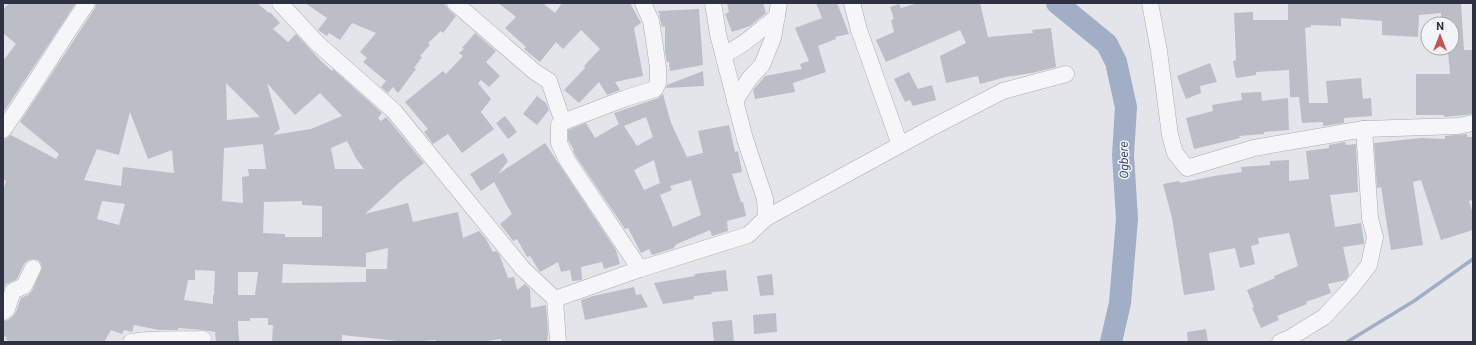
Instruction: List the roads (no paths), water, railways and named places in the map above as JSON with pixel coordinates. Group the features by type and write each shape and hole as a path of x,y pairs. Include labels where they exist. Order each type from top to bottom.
{"street":[{"path":"3,130 28,95 65,34 86,3"},
{"path":"280,3 317,43 394,111 523,269 555,299 558,342"},
{"path":"455,3 535,72 549,81 563,122"},
{"path":"640,269 567,160 559,143 558,125 626,98 655,89 658,83 658,68 651,20 643,3"},
{"path":"713,3 718,34 745,139 765,199 766,218"},
{"path":"852,3 900,145"},
{"path":"1150,3 1161,65 1170,135 1175,153 1187,168 1254,148 1364,129 1458,126 1473,122"},
{"path":"724,54 735,50 744,44 778,10"},
{"path":"735,101 749,79 762,65 773,38 778,10"},
{"path":"555,299 640,269 748,235 766,218 1003,91 1066,74"},
{"path":"1280,342 1288,339 1324,317 1351,288 1369,265 1375,237 1370,218 1364,129"},
{"path":"3,312 7,309 13,291 24,286 33,268"},
{"path":"131,342 145,339 203,339"}],"waterway":[{"name":"Ogbere","path":"1057,3 1107,44 1116,62 1126,107 1123,155 1127,219 1120,303 1111,342"},
{"path":"1347,342 1414,301 1473,259"}]}
